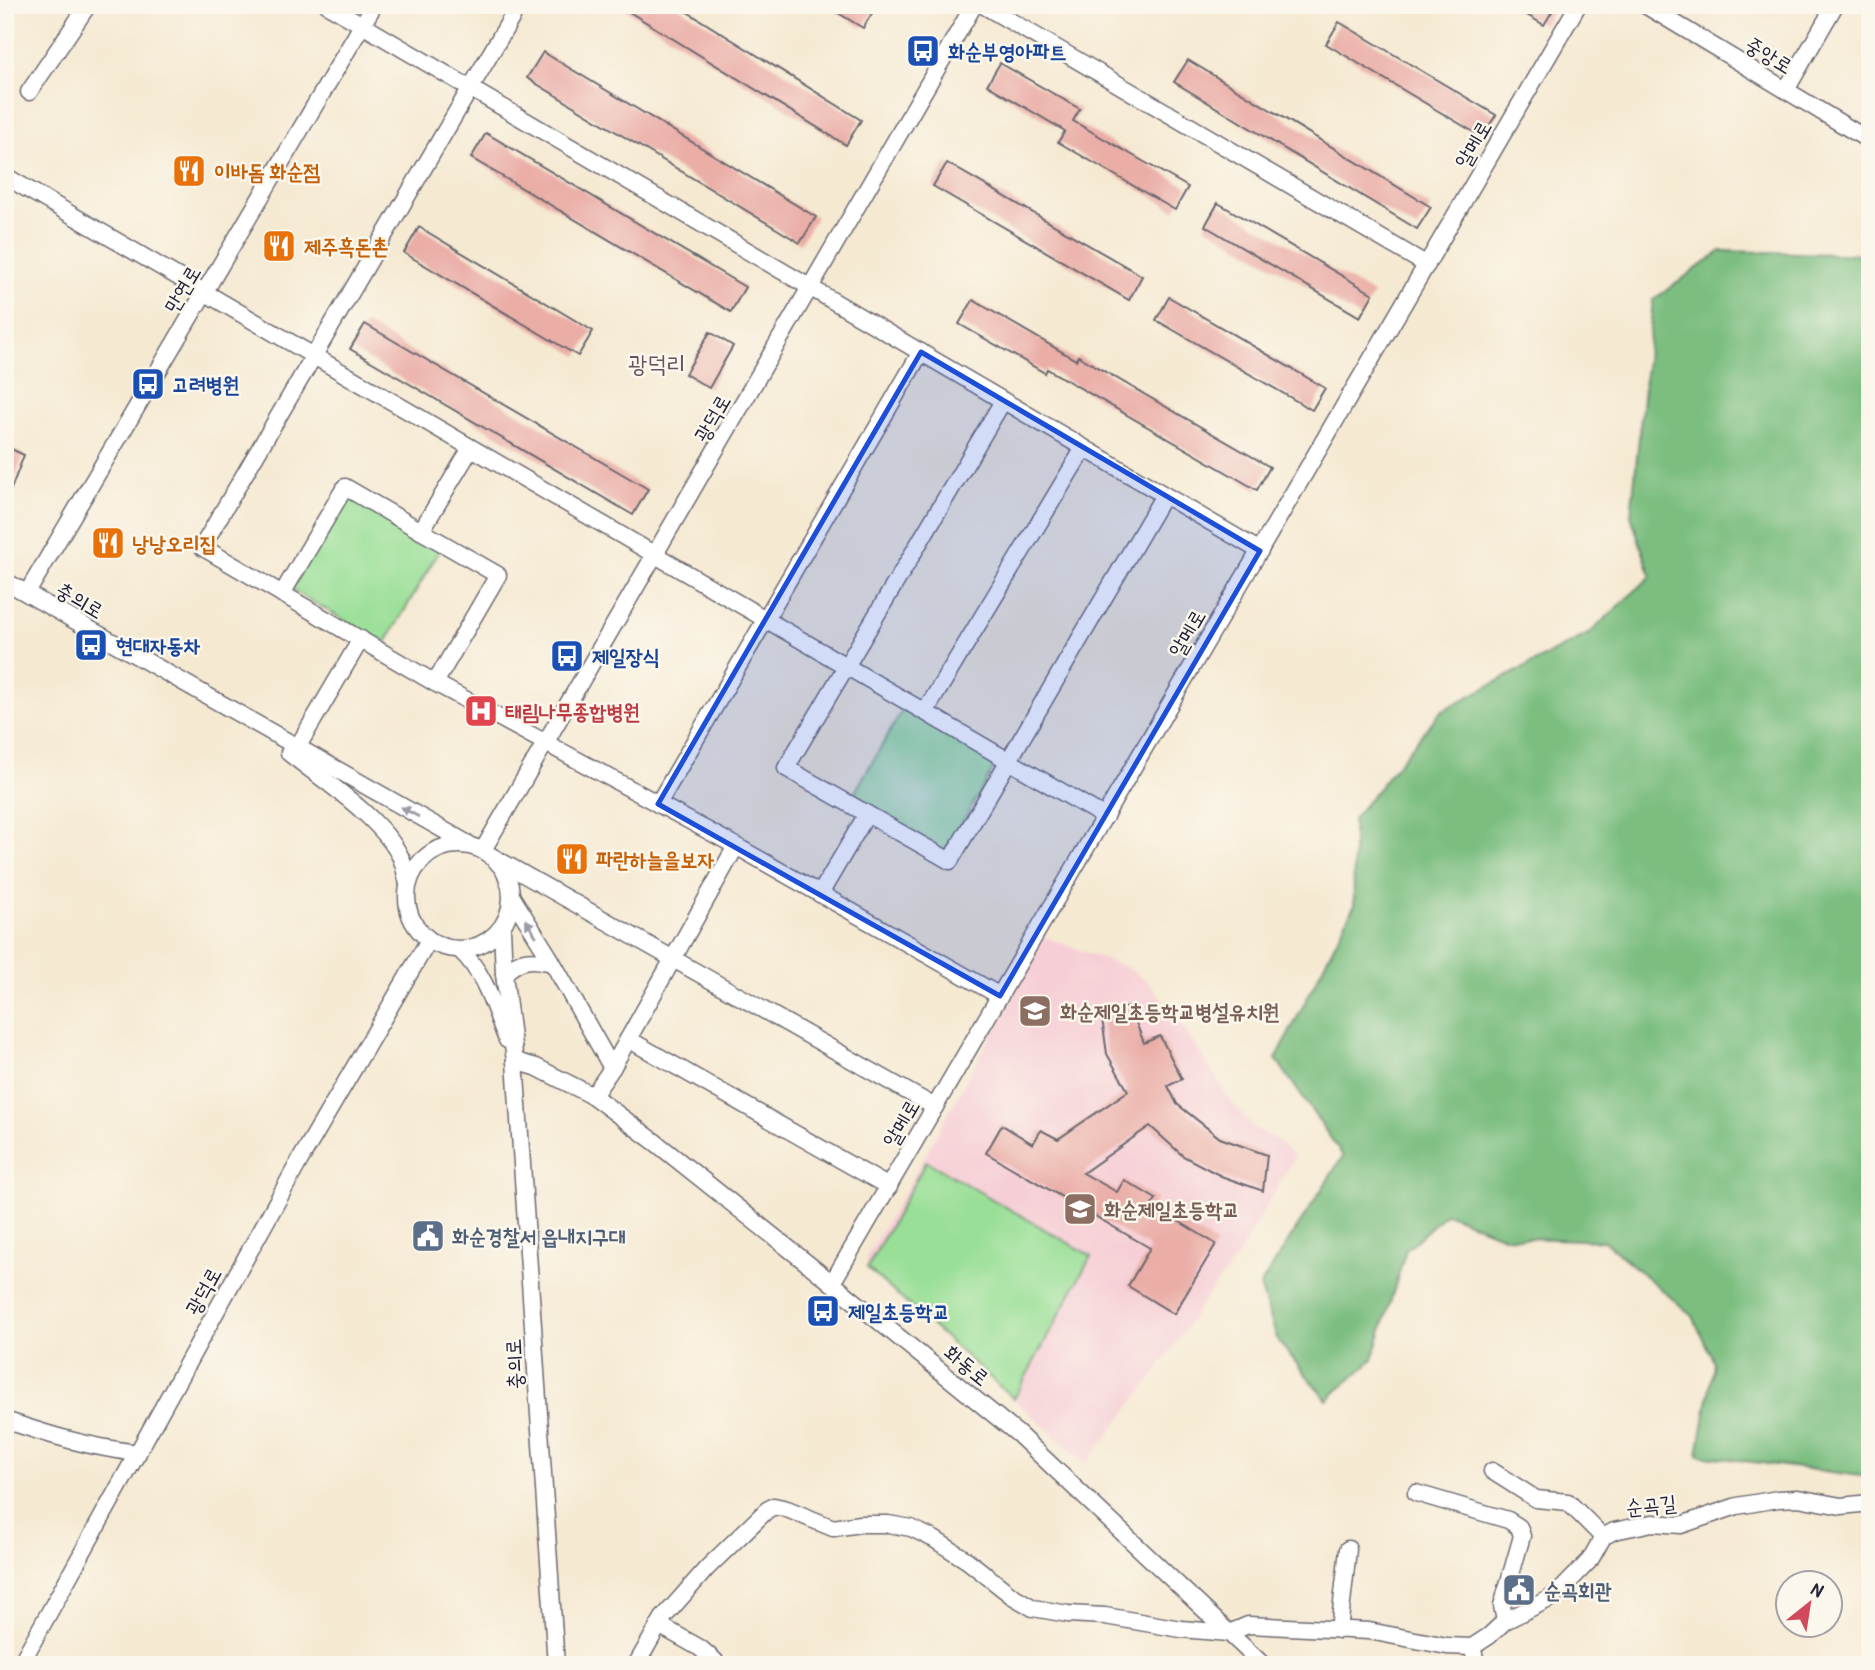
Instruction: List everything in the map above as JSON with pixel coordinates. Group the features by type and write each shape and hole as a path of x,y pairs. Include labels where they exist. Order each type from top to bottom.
{"street":[{"path":"29,92 88,5"},
{"path":"328,5 1260,551"},
{"name":"만연로","path":"27,593 373,5"},
{"path":"519,5 202,547 435,683 736,846 1000,996"},
{"name":"광덕로","path":"482,851 975,5"},
{"path":"983,5 1427,265"},
{"name":"알메로","path":"832,1283 1578,5"},
{"name":"중앙로","path":"1645,5 1870,141"},
{"path":"1786,90 1835,5"},
{"path":"5,176 1105,817"},
{"path":"657,804 921,352"},
{"path":"1003,401 786,768 950,861 1164,495"},
{"path":"421,531 471,448"},
{"path":"925,712 1084,448"},
{"path":"282,594 345,487 498,575 435,683"},
{"name":"충의로","path":"5,581 296,748 935,1107"},
{"path":"296,748 360,639"},
{"name":"충의로","path":"243,718 364,814 385,835 401,858 408,884"},
{"path":"820,894 867,814"},
{"path":"512,897 510,912 502,928 492,939 477,947 460,950 429,940 410,916 407,900 408,884 414,869 438,848 453,845 482,851 507,875 512,897 612,1068"},
{"path":"593,1096 612,1068 736,846"},
{"name":"충의로","path":"502,928 504,974 515,1061 556,1665"},
{"name":"광덕로","path":"20,1665 300,1160 429,940"},
{"name":"충의로","path":"460,950 472,961 483,982 515,1061"},
{"path":"504,974 513,964 522,960 551,960"},
{"path":"628,1039 889,1187"},
{"name":"화동로","path":"515,1061 536,1067 593,1096 832,1283 1018,1434 1263,1665"},
{"path":"5,1420 80,1444 138,1452"},
{"path":"1492,1471 1536,1499 1568,1502 1603,1537"},
{"path":"1416,1493 1508,1520 1519,1527 1522,1536 1502,1606 1505,1622"},
{"name":"순곡길","path":"1472,1647 1505,1622 1551,1598 1590,1560 1603,1537 1624,1527 1652,1523 1681,1525 1737,1506 1778,1499 1798,1499 1841,1506 1870,1503"},
{"path":"636,1665 663,1618 707,1568 774,1506 833,1528 888,1524 911,1528 968,1561 1011,1595 1033,1608 1068,1614 1116,1617 1181,1629 1229,1633 1248,1625 1387,1634 1447,1646 1472,1647 1477,1665"},
{"path":"1339,1630 1348,1549"},
{"path":"659,1625 700,1648 715,1661 715,1665"}],"highlighted area":[{"path":"921,352 1260,551 1000,996 658,804"}],"shaded area":[{"name":"화순제일초등학교","path":"1045,937 1128,968 1148,982 1175,1015 1231,1102 1254,1128 1278,1141 1295,1156 1236,1259 1206,1297 1155,1374 1086,1464 867,1268 866,1257"}],"green space":[{"path":"1721,251 1870,255 1870,1477 1698,1455 1714,1363 1693,1316 1604,1241 1506,1237 1446,1213 1406,1250 1373,1359 1327,1400 1278,1341 1260,1286 1343,1156 1276,1059 1354,906 1353,819 1441,711 1590,633 1651,576 1631,516 1653,300"},
{"path":"346,494 440,549 385,644 291,589"},
{"path":"903,709 997,763 944,853 851,799"},
{"path":"926,1161 1091,1256 1014,1399 867,1268"}],"building":[{"path":"618,5 676,5 861,120 846,145"},
{"path":"825,5 877,5 863,28"},
{"path":"1510,5 1556,5 1544,25"},
{"path":"1339,22 1496,115 1482,137 1326,44"},
{"path":"543,52 816,217 800,243 527,78"},
{"path":"1188,60 1431,207 1417,229 1174,82"},
{"path":"1000,63 1080,109 1073,121 1188,187 1175,210 1058,142 1065,131 987,85"},
{"path":"486,133 745,287 731,312 471,158"},
{"path":"947,163 1142,276 1129,300 933,186"},
{"path":"1218,203 1373,294 1360,317 1205,226"},
{"path":"419,227 593,331 578,356 404,253"},
{"path":"1169,297 1325,388 1312,410 1156,320"},
{"path":"973,300 1076,360 1078,356 1270,467 1257,490 1047,369 1045,373 959,324"},
{"path":"365,324 648,489 633,515 350,349"},
{"path":"710,332 733,346 709,388 685,374"},
{"path":"5,446 24,455 6,502 5,502"},
{"path":"1130,1007 1144,1043 1160,1036 1182,1079 1168,1086 1177,1104 1220,1138 1267,1155 1263,1191 1221,1176 1183,1156 1150,1126 1083,1173 1117,1192 1124,1180 1156,1199 1152,1205 1216,1244 1174,1314 1128,1286 1150,1248 986,1153 1002,1125 1033,1144 1041,1130 1058,1139 1128,1091 1107,1054 1101,1011"}],"place":[{"name":"화순부영아파트","path":"923,51"},
{"name":"이바돔 화순점","path":"189,171"},
{"name":"제주흑돈촌","path":"279,246"},
{"name":"고려병원","path":"148,384"},
{"name":"낭낭오리집","path":"108,543"},
{"name":"현대자동차","path":"91,645"},
{"name":"제일장식","path":"567,656"},
{"name":"태림나무종합병원","path":"481,711"},
{"name":"파란하늘을보자","path":"572,859"},
{"name":"화순제일초등학교병설유치원","path":"1035,1011"},
{"name":"화순제일초등학교","path":"1080,1209"},
{"name":"화순경찰서 읍내지구대","path":"428,1236"},
{"name":"제일초등학교","path":"823,1311"},
{"name":"순곡회관","path":"1519,1590"}],"district":[{"name":"광덕리","path":"657,363"}]}
